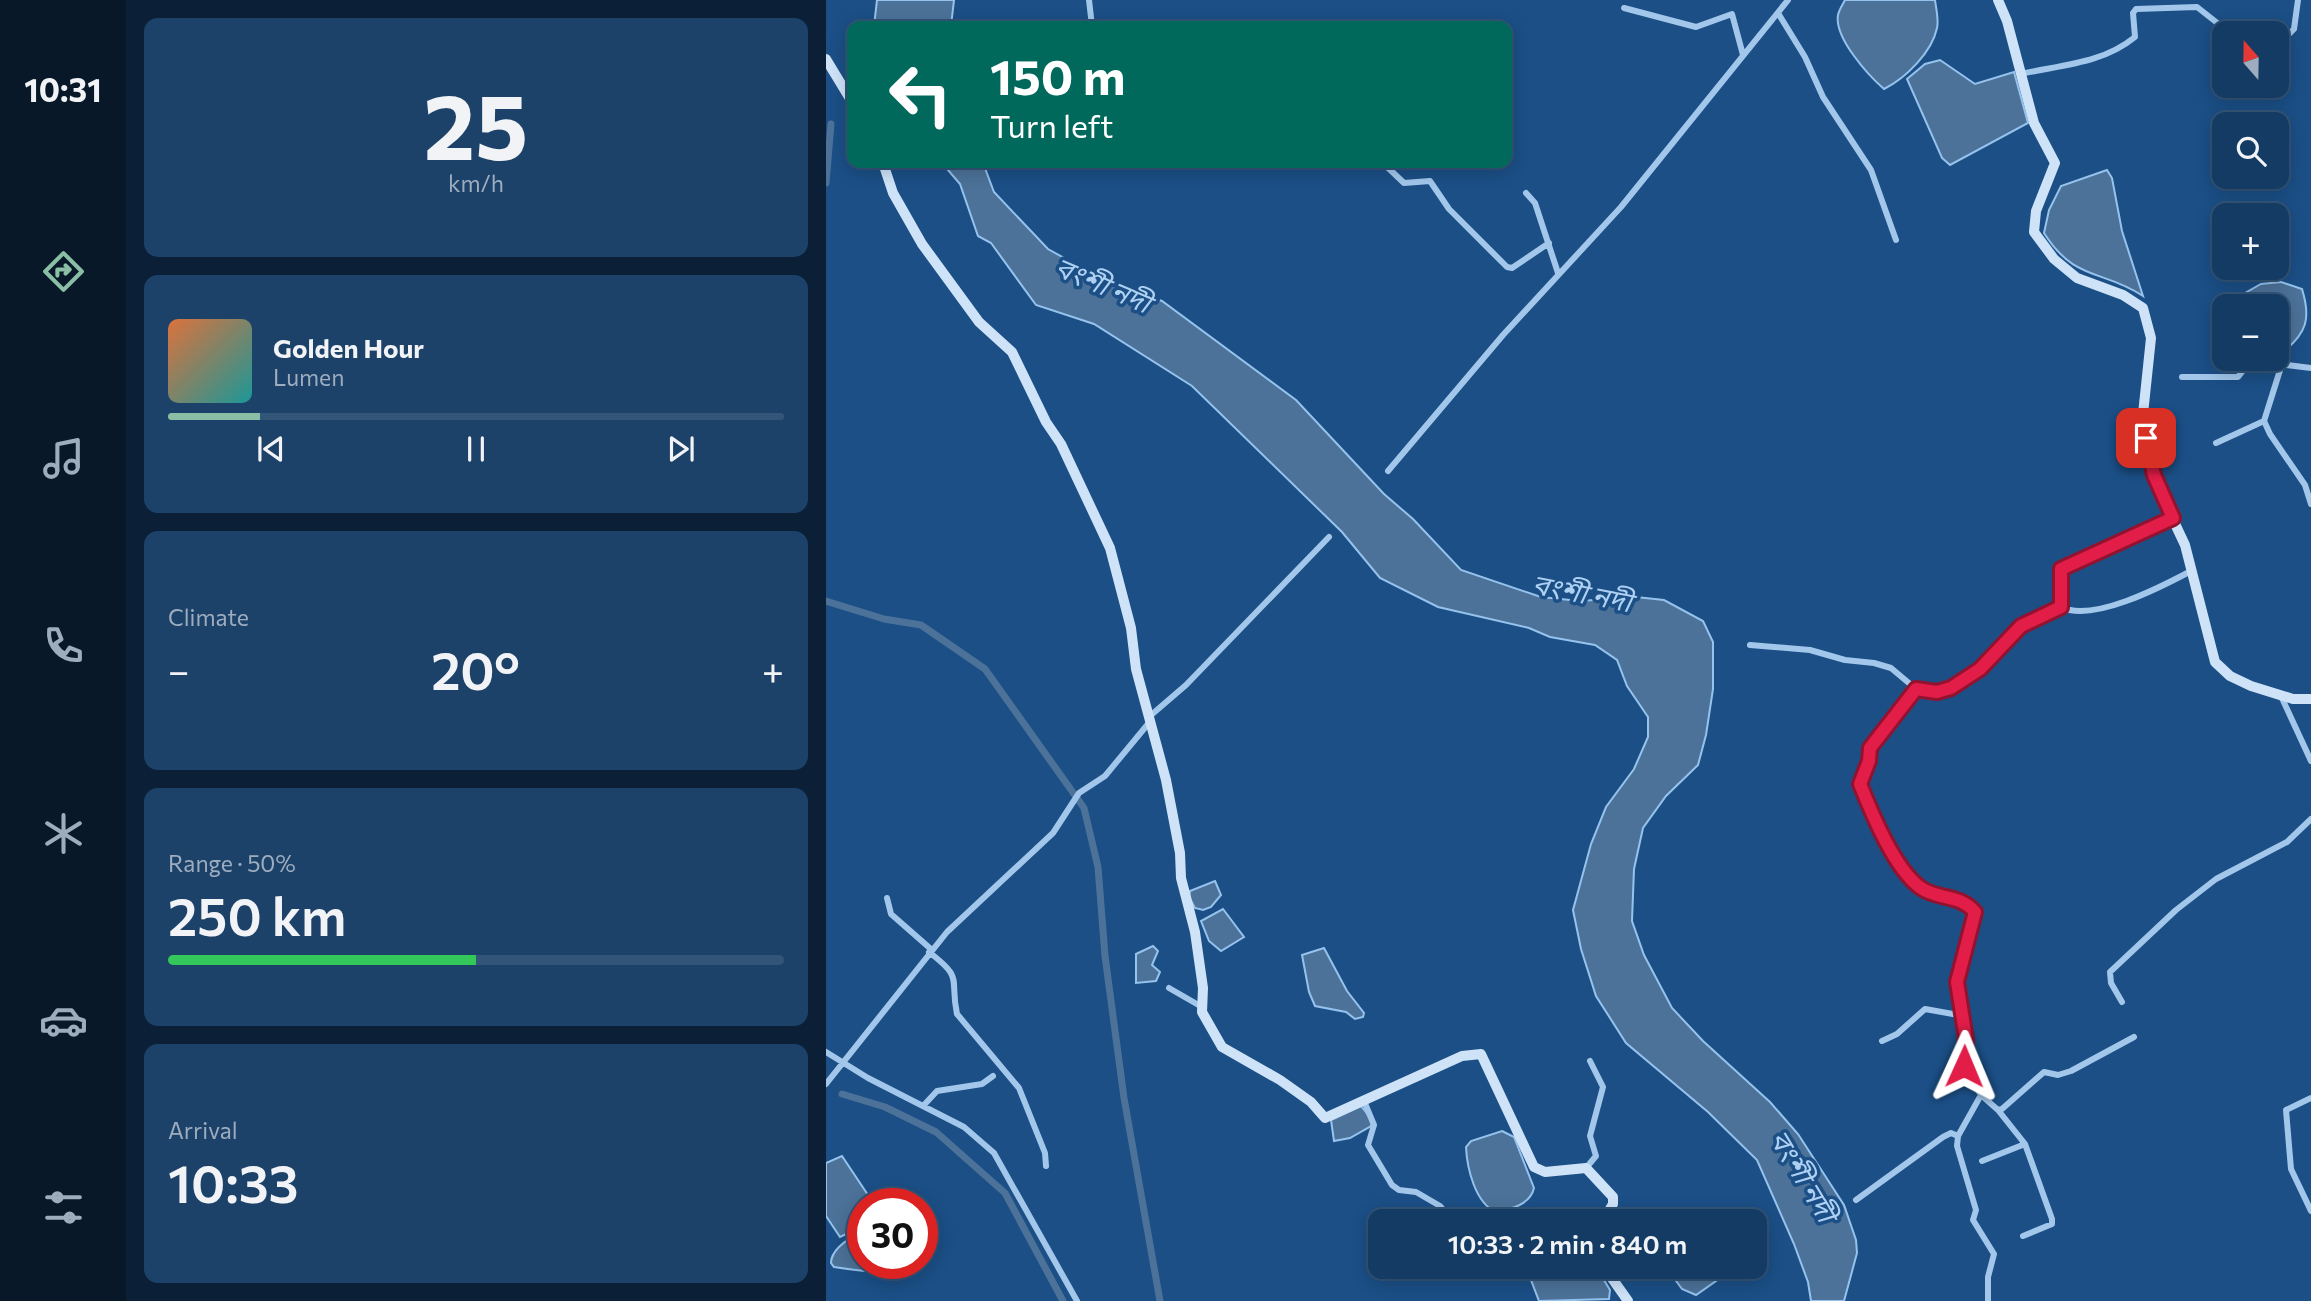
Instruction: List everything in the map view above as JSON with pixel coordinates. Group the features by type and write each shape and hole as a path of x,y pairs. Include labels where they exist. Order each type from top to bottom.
{"street":[{"path":"1089,0 1091,21"},
{"path":"1388,471 1421,429 1558,273 1621,207 1788,0"},
{"path":"1997,0 2007,21 2034,123 2054,163 2034,220 2035,236 2054,260 2077,278 2123,295 2144,310 2151,338 2143,414 2146,438 2154,475 2173,518 2191,572 2215,662 2230,676 2281,696 2311,699"},
{"path":"2289,34 2294,29 2298,0"},
{"path":"2021,74 2096,59 2116,49 2135,37 2133,13 2136,9 2197,7 2215,21"},
{"path":"1624,8 1696,27 1732,15 1743,55"},
{"path":"1778,13 1805,57 1823,97 1871,170 1896,240"},
{"path":"826,58 847,94"},
{"path":"885,168 893,194 922,244 979,322 1012,352 1046,422 1061,444 1110,548 1131,628 1136,669 1166,780 1180,853 1181,878 1195,932 1203,988 1202,1007 1208,1026 1222,1047 1280,1080 1311,1102 1325,1118 1462,1056 1480,1054 1534,1167 1545,1172 1586,1168 1596,1156 1590,1136 1603,1087 1590,1061"},
{"path":"1388,168 1404,183 1430,181 1449,209 1507,267 1512,268 1549,243"},
{"path":"1525,193 1535,203 1558,273"},
{"path":"2289,365 2311,369"},
{"path":"2182,377 2238,377 2243,371"},
{"path":"2277,371 2264,421 2305,485 2311,504"},
{"path":"2216,443 2264,421"},
{"path":"2061,607 2061,569 2173,518"},
{"path":"826,1084 947,932 1053,833 1079,793 1105,776 1148,724 1150,716 1186,685 1329,537"},
{"path":"1750,645 1810,650 1845,660 1874,663 1891,668 1916,689 1937,692 1951,688 1980,669 2021,626 2061,607 2080,614 2122,603 2191,572"},
{"path":"1916,689 1870,748 1869,761 1860,784 1887,840 1911,878 1923,890 1960,900 1975,912 1973,930 1958,972 1964,1016 1964,1066 1980,1095 1998,1110 2025,1144 2052,1224 2023,1236"},
{"path":"2281,696 2311,761"},
{"path":"2122,1002 2111,984 2110,972 2216,879 2287,842 2311,819"},
{"path":"887,898 891,914 949,968 956,980 954,999 957,1014 1019,1088 1045,1153 1046,1166"},
{"path":"1169,988 1202,1007"},
{"path":"1882,1041 1897,1034 1925,1009 1964,1016"},
{"path":"1998,1110 2044,1072 2058,1074 2071,1071 2134,1037"},
{"path":"826,1052 964,1127 993,1153 1077,1301"},
{"path":"924,1105 933,1092 982,1084 993,1076"},
{"path":"1980,1095 1958,1136 1957,1146 1976,1210 1973,1220 1994,1254 1988,1277 1988,1301"},
{"path":"2311,1097 2286,1110 2284,1118 2292,1151 2291,1169 2311,1211"},
{"path":"1364,1101 1374,1125 1368,1145 1391,1185 1399,1190 1416,1192 1442,1209"},
{"path":"1856,1200 1943,1137 1951,1133 1958,1136"},
{"path":"1982,1161 2025,1144"},
{"path":"1586,1168 1613,1197 1610,1209"},
{"path":"1612,1279 1628,1301"}],"water":[{"path":"877,0 954,0 952,21 875,21"},
{"path":"1845,0 1935,0 1938,25 1930,46 1909,71 1884,89 1862,66 1841,34 1838,15"},
{"path":"1940,60 1975,84 2014,72 2028,123 1950,165 1942,158 1907,79 1925,64"},
{"name":"বংশী নদী","path":"946,168 985,168 994,192 1048,249 1111,284 1162,301 1296,400 1384,494 1413,519 1461,570 1541,597 1580,601 1636,597 1664,600 1703,621 1713,642 1713,689 1706,735 1698,765 1666,796 1643,828 1634,869 1632,921 1644,955 1672,1008 1703,1041 1770,1102 1798,1134 1844,1205 1856,1240 1857,1253 1844,1301 1811,1301 1808,1282 1794,1244 1757,1160 1708,1112 1626,1043 1596,996 1581,949 1573,910 1591,844 1606,807 1634,769 1648,737 1648,717 1627,686 1617,660 1595,645 1550,637 1529,628 1438,607 1380,578 1342,532 1192,386 1094,324 1036,305 991,243 978,236 960,184"},
{"path":"2107,170 2112,178 2122,231 2143,296 2067,260 2044,233 2049,210 2061,186"},
{"path":"2281,282 2302,289 2306,308 2305,324 2289,347 2289,294 2245,294 2261,284"},
{"path":"1215,881 1221,895 1211,907 1203,910 1195,908 1189,897 1190,891"},
{"path":"1223,909 1244,937 1221,951 1209,941 1201,921"},
{"path":"1153,946 1158,951 1152,965 1160,972 1156,981 1136,983 1136,954"},
{"path":"1324,948 1347,991 1364,1013 1363,1017 1355,1019 1346,1012 1315,1006 1309,992 1302,955"},
{"path":"1361,1106 1372,1120 1371,1126 1350,1138 1334,1141 1331,1120"},
{"path":"1502,1131 1514,1137 1534,1188 1528,1199 1510,1209 1492,1209 1483,1201 1468,1165 1466,1147 1471,1141"},
{"path":"842,1156 863,1188 847,1188 847,1234 840,1237 826,1216 826,1163"},
{"path":"847,1241 847,1269 834,1267 831,1263 838,1248"},
{"path":"1531,1279 1603,1279 1610,1290 1609,1299 1539,1301"},
{"path":"1675,1279 1716,1281 1696,1295 1682,1289"}],"waterway":[{"path":"826,183 831,124"},
{"path":"826,601 884,619 921,625 985,669 1084,808 1098,867 1105,956 1124,1098 1160,1301"},
{"path":"842,1094 885,1107 936,1132 1005,1193 1063,1301"}],"route":[{"path":"1964,1066 1966,1039 1957,982 1975,922 1975,912 1960,900 1923,890 1898,860 1860,784 1869,761 1870,748 1916,689 1937,692 1951,688 1980,669 2021,626 2061,607 2061,569 2173,518 2154,475 2146,438"}]}
